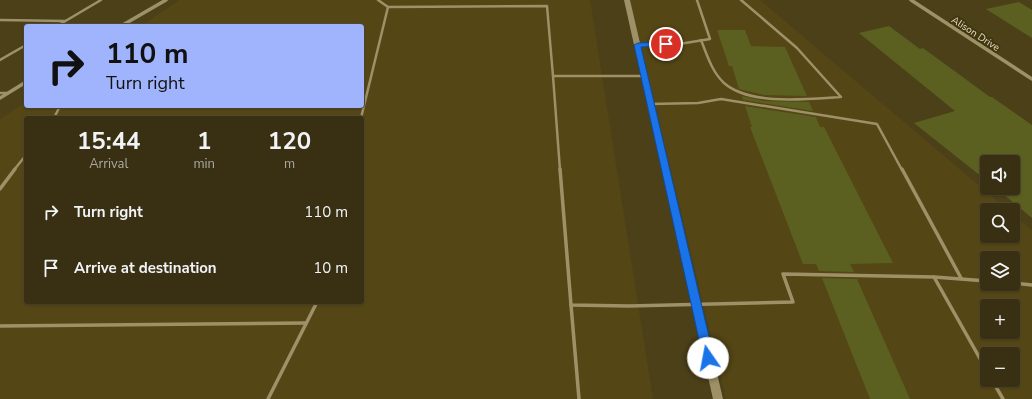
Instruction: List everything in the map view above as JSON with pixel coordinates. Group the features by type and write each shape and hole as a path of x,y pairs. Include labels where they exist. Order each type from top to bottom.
{"main road":[{"path":"627,0 718,399"}],"street":[{"path":"124,24 166,0"},
{"name":"Alison Drive","path":"911,0 1032,79"},
{"path":"0,98 24,83"}],"lane":[{"path":"60,24 101,0"},
{"path":"378,0 388,6 547,6 579,399"},
{"path":"638,45 679,44 710,39 697,0"},
{"path":"701,40 710,66 725,85 746,95 795,100 841,97 797,48 741,0"},
{"path":"364,106 388,6"},
{"path":"0,20 65,21"},
{"path":"0,60 24,46"},
{"path":"0,56 7,56"},
{"path":"553,76 644,76"},
{"path":"0,93 7,93"},
{"path":"651,104 698,103 721,100 877,124 961,278"},
{"path":"0,189 24,158"},
{"path":"571,305 793,302 783,274 934,277 980,280"},
{"path":"934,277 980,359"},
{"path":"1020,284 1032,285"},
{"path":"268,399 316,304"},
{"path":"0,326 306,323"},
{"path":"996,387 1002,399"}],"shaded area":[{"path":"180,0 590,0 653,399 0,399 0,119 24,103 24,108 364,108 364,24 144,24"},
{"path":"630,0 760,0 980,186 980,195 990,195 1000,203 980,203 980,243 1020,243 1020,220 1032,230 1032,399 726,399"}],"building":[{"path":"1019,2 1032,10 1032,38 986,9"},
{"path":"889,26 920,49 923,48 990,97 1032,125 1032,218 1020,208 1020,203 1014,203 1004,195 1020,195 1020,155 980,155 980,175 914,123 955,111 859,33"},
{"path":"717,30 745,30 751,46 785,47 807,96 764,95 739,89 732,66 729,66"},
{"path":"742,96 764,101 809,102 813,111 743,100"},
{"path":"745,106 816,117 820,127 824,127 893,263 850,264 854,272 819,271 816,264 803,264 750,127 752,127"},
{"path":"822,278 857,279 910,399 870,399"}],"route":[{"path":"666,44 638,45 708,358"}]}
